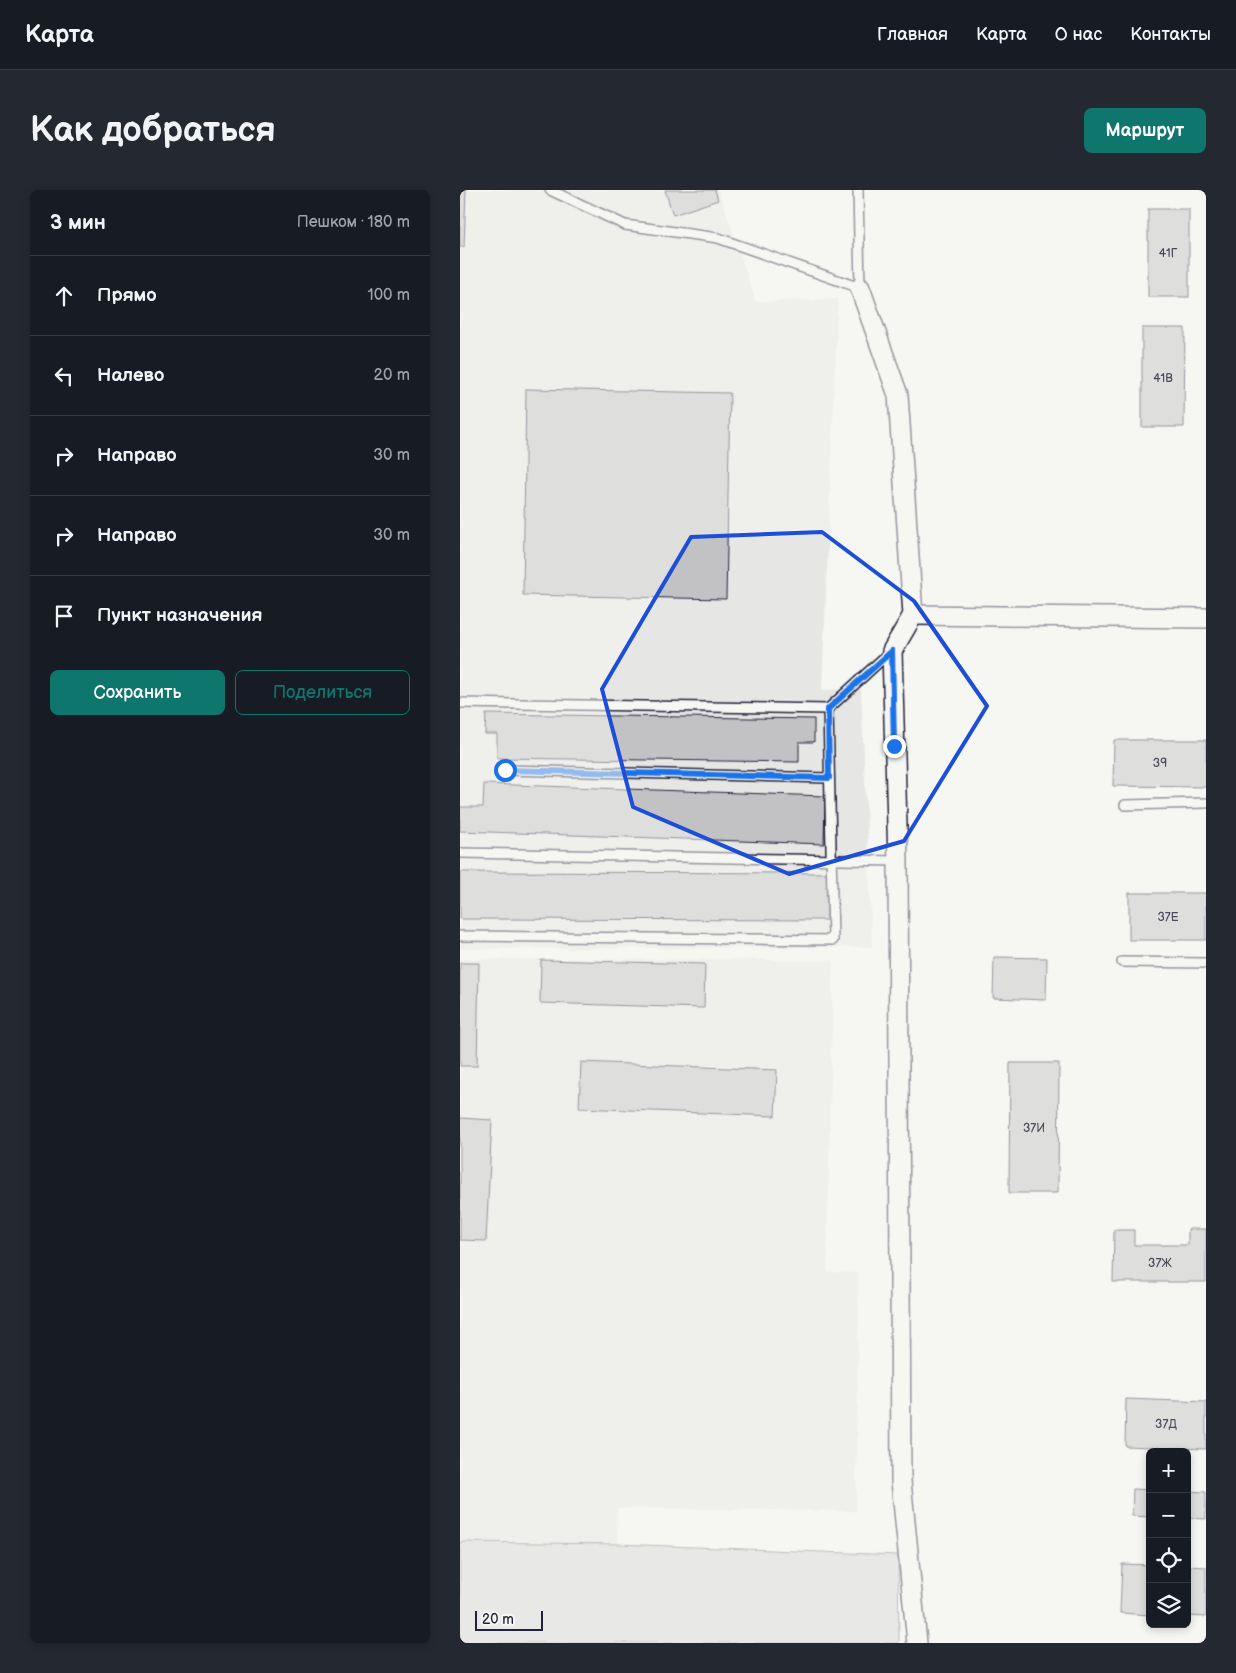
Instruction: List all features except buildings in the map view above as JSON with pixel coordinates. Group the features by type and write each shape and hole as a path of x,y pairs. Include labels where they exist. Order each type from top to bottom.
{"street":[{"path":"860,288 898,395 913,614 892,651 898,861 901,1481 918,1643"},
{"path":"913,614 1206,618"}],"lane":[{"path":"550,190 625,225 718,238 860,288 858,190"},
{"path":"460,703 828,709 892,651"},
{"path":"460,936 834,940 828,709"},
{"path":"505,770 829,778"},
{"path":"1125,805 1206,803"},
{"path":"460,853 898,861"},
{"path":"1122,962 1206,963"}],"highlighted area":[{"path":"822,532 914,601 987,706 904,841 789,874 633,807 602,689 691,537"}],"shaded area":[{"path":"460,190 719,190 756,302 838,299 822,690 861,689 872,947 460,949"},
{"path":"460,959 833,960 827,1272 859,1273 856,1511 617,1508 618,1544 460,1542"},
{"path":"460,1542 618,1544 898,1555 899,1643 460,1643"}],"route":[{"path":"505,770 829,778 828,709 892,651 894,746"}]}
